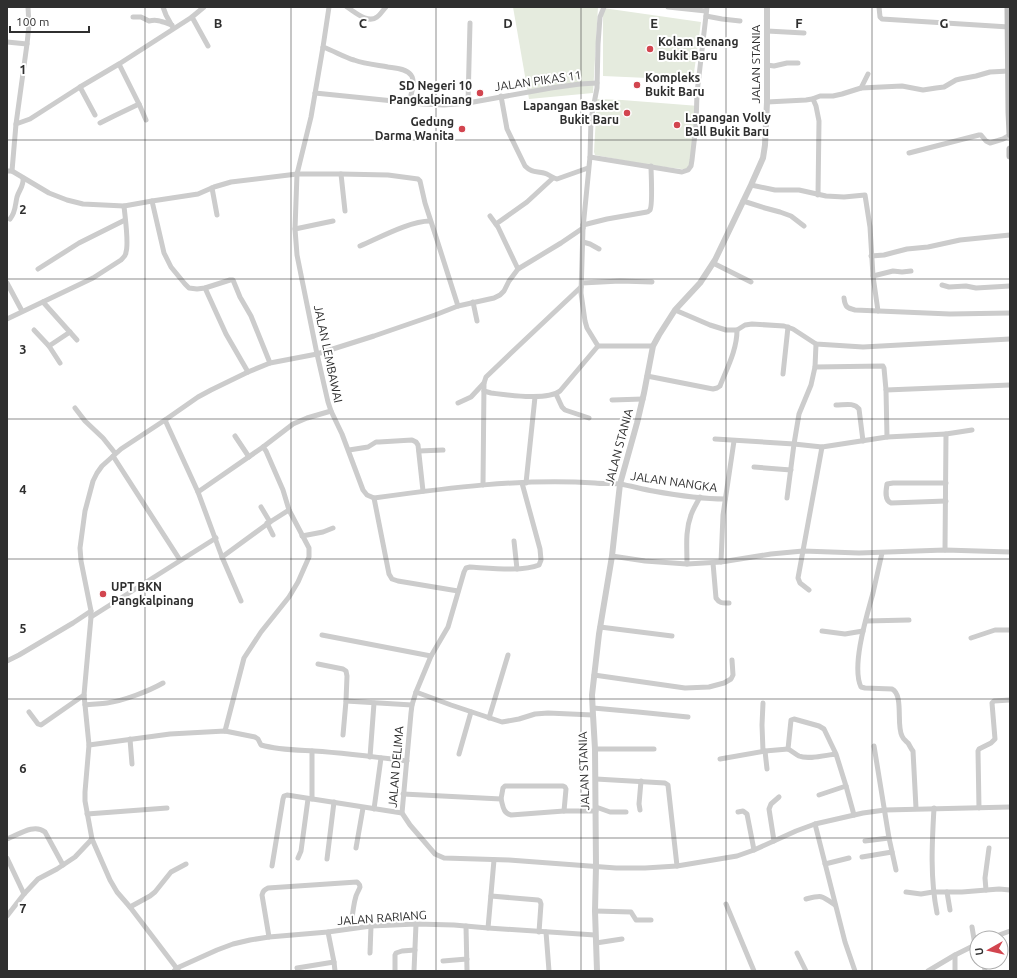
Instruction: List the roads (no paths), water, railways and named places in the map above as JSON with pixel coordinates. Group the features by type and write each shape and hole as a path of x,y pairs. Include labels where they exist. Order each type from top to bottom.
{"main road":[{"path":"1008,7 1010,134"},
{"path":"1010,149 1010,156"}],"street":[{"path":"28,7 29,25 27,44 10,171 49,193 66,200 83,204 124,206 198,194 231,182 297,174 388,175 418,179 420,181 424,202 438,240 458,306"},
{"path":"163,7 173,27"},
{"path":"16,124 30,119 80,86 119,64 173,27 192,17 204,7"},
{"name":"JALAN LEMBAWAI","path":"329,7 311,116 297,174 295,229 297,255 330,411 340,428 363,490 367,495 374,498"},
{"path":"347,7 356,14 367,19 371,19 377,18 386,7"},
{"path":"598,346 587,328 582,306 583,226 590,157 591,119 597,83 600,17 604,7"},
{"path":"668,7 706,12 722,19 740,20"},
{"name":"JALAN STANIA","path":"596,971 596,779 592,695 600,627 612,556 620,484 643,399 653,346 675,310 700,283 713,263 763,158 767,102 767,7"},
{"path":"879,7 880,17 882,19 1009,32"},
{"path":"590,157 682,172 688,170 691,166 696,125 698,88 706,12"},
{"path":"133,16 141,17 149,21 158,20 173,27"},
{"path":"192,17 208,46"},
{"path":"468,103 470,23"},
{"path":"767,31 804,33"},
{"path":"7,42 27,44"},
{"path":"323,47 354,60 404,70 409,73 413,80 409,102"},
{"path":"767,65 774,66 787,63 798,64"},
{"path":"119,64 140,104 146,120"},
{"path":"767,102 806,100 820,96 834,96 860,88 902,86 923,90 944,86 960,78 990,72 1009,71"},
{"path":"860,88 868,74"},
{"name":"JALAN PIKAS 11","path":"315,93 444,105 468,103 551,88 597,83"},
{"path":"80,86 95,115"},
{"path":"501,96 507,129 525,166 529,170 545,173 557,179 588,168"},
{"path":"813,98 819,122 818,195"},
{"path":"100,123 140,104"},
{"path":"909,153 979,135 990,142 1003,139 1010,134"},
{"path":"176,970 130,907 117,892 110,880 92,839 87,814 85,792 89,745 84,695 91,614 80,548 84,511 93,481 102,466 114,454 198,397 248,372 270,363 317,354 374,336 458,306 494,298 504,291 518,269 561,243 583,226 607,219 649,211 651,207 651,166"},
{"path":"341,174 345,211"},
{"path":"10,219 14,212 18,195 23,184 23,178"},
{"path":"496,224 527,202 553,178"},
{"path":"751,185 775,190 799,190 826,196 844,197 865,195 870,227 871,256 878,311"},
{"path":"212,188 217,215"},
{"path":"152,201 162,248 166,257 185,284 197,290 232,280 250,316 270,363"},
{"path":"743,201 792,216 804,226"},
{"path":"7,319 93,278 124,257 127,252 127,241 124,206"},
{"path":"490,216 496,224 518,269"},
{"path":"38,269 80,243 125,220"},
{"path":"295,229 332,221"},
{"path":"360,246 418,222 430,221"},
{"path":"871,256 884,255 907,249 928,247 960,240 1010,235"},
{"path":"583,242 600,249"},
{"path":"713,263 751,282"},
{"path":"873,276 888,272 911,271"},
{"path":"483,485 484,383 486,377 582,285 620,281 652,282"},
{"path":"7,283 22,311"},
{"path":"942,285 949,287 966,286 976,288 1010,286"},
{"path":"205,288 226,334 248,372"},
{"path":"844,298 845,304 850,308 878,311 950,314 1010,313"},
{"path":"43,302 77,340"},
{"path":"473,302 477,322"},
{"path":"675,310 717,328 726,330 737,330 745,325 752,324 788,327 816,344 863,347 1010,339"},
{"path":"783,374 788,327"},
{"path":"34,330 49,346 60,363"},
{"path":"647,376 713,389 717,388 720,386 733,354 737,330"},
{"path":"49,346 70,332"},
{"path":"787,498 799,414 811,385 815,367 816,344"},
{"path":"484,391 535,397 552,396 560,391 598,346 653,346"},
{"path":"815,367 882,365 884,368 886,390 887,437"},
{"path":"458,403 471,397 484,383"},
{"path":"886,390 1010,385"},
{"path":"556,394 565,410 589,418"},
{"path":"514,541 517,569 535,567 539,565 541,560 540,549 524,483 535,397"},
{"path":"612,400 643,399"},
{"path":"836,406 854,405 859,409 863,441"},
{"path":"75,408 85,421 103,438 180,560"},
{"path":"198,492 263,447 293,424 330,411"},
{"path":"165,420 198,492 222,557 241,601"},
{"path":"715,439 822,447 887,437 946,434 972,430"},
{"path":"946,434 946,550"},
{"path":"235,436 249,457"},
{"path":"349,450 368,447 376,442 412,440 416,442 418,445 423,491"},
{"path":"721,562 723,515 734,441"},
{"path":"226,731 244,658 261,632 289,597 306,566 309,557 308,548 289,510 280,484 263,447"},
{"path":"809,590 798,580 822,447"},
{"path":"418,451 443,450"},
{"path":"754,467 791,470"},
{"path":"458,591 392,579 389,574 374,498 483,485 572,482 620,484"},
{"path":"946,483 893,483 887,484 886,491 887,500 891,503 946,501"},
{"name":"JALAN NANGKA","path":"620,484 654,491 711,499 725,499"},
{"path":"687,564 687,534 689,523 691,514 700,497"},
{"path":"261,507 273,535"},
{"path":"222,557 268,523 289,510"},
{"path":"302,536 323,532 333,528"},
{"path":"7,661 91,614 216,538"},
{"path":"612,556 645,562 687,564 713,563 771,554 803,551 828,553 882,553 946,550 1010,552"},
{"path":"882,553 863,632 858,661 859,683 861,687 865,688 895,690 902,736 913,751 916,808"},
{"path":"713,563 716,598 718,601 723,603 729,603"},
{"name":"JALAN DELIMA","path":"517,569 466,568 448,627 431,656 412,705 402,813 410,825 435,854 444,858 509,860 616,868 677,866 737,856 815,824 854,815 885,810 916,808 1010,807"},
{"path":"866,621 909,620"},
{"path":"600,627 672,636"},
{"path":"971,638 995,630 1010,630"},
{"path":"822,632 845,634 863,632"},
{"path":"322,635 431,656"},
{"path":"489,718 508,654"},
{"path":"594,675 685,688 709,687 724,683 731,679 733,675 732,660"},
{"path":"318,664 343,669 346,671 346,701 343,735"},
{"path":"85,705 121,700 163,684"},
{"path":"416,692 502,722 535,714 548,713 593,715"},
{"path":"29,712 38,724 41,725 84,695"},
{"path":"980,808 978,751 995,739 992,703 994,701 1010,700"},
{"path":"346,701 412,705"},
{"path":"370,756 374,703"},
{"path":"764,703 762,725 767,769"},
{"path":"592,708 688,717"},
{"path":"459,754 471,712"},
{"path":"788,749 791,720 794,719 822,727 836,754 854,815"},
{"path":"89,745 170,734 226,731 255,737 261,745 270,747 295,751 312,751 407,760"},
{"path":"130,739 132,764"},
{"path":"874,746 889,838 896,870"},
{"path":"595,749 654,749"},
{"path":"720,759 764,751 788,749 803,757 836,754"},
{"path":"298,858 301,851 310,799 312,751"},
{"path":"374,809 381,758"},
{"path":"596,779 641,781 668,785 677,866"},
{"path":"640,810 639,804 641,781"},
{"path":"564,811 566,790 563,786 505,786 503,788 501,799 504,811 508,814 564,811 596,809 610,812 626,812"},
{"path":"819,795 846,786"},
{"path":"403,794 501,799"},
{"path":"272,866 282,799 284,796 287,795 402,813"},
{"path":"774,841 769,809 771,804 779,797"},
{"path":"327,859 334,802"},
{"path":"87,814 168,808"},
{"path":"356,848 363,808"},
{"path":"934,808 932,850 933,892 936,913"},
{"path":"738,812 747,814 754,850"},
{"path":"815,824 844,942 855,971"},
{"path":"7,840 32,829 41,829 45,832 63,865"},
{"path":"865,841 889,838"},
{"path":"7,916 38,879 75,857 92,839"},
{"path":"986,890 985,878 989,848"},
{"path":"862,858 892,852"},
{"path":"7,858 24,894"},
{"path":"825,864 849,858"},
{"path":"488,928 494,860"},
{"path":"130,907 150,896 171,872 186,864"},
{"path":"269,937 262,895 262,892 268,888 357,882 360,885 360,888 354,903 351,928"},
{"path":"906,892 921,894 933,892 998,889 1010,890"},
{"path":"947,892 950,910"},
{"path":"491,896 540,901 540,932"},
{"path":"806,899 820,896 824,897 835,905"},
{"path":"726,904 754,971"},
{"path":"595,911 631,912 636,920 651,920"},
{"path":"414,971 416,924"},
{"name":"JALAN RARIANG","path":"176,970 233,944 269,937 328,932 371,926 416,924 454,925 595,935"},
{"path":"370,953 371,926"},
{"path":"466,926 467,971"},
{"path":"328,932 335,971"},
{"path":"546,932 549,971"},
{"path":"596,943 622,939"},
{"path":"928,971 969,948"},
{"path":"396,971 396,953 402,950 415,950"},
{"path":"797,953 806,971"},
{"path":"955,955 955,971"},
{"path":"443,961 467,959"},
{"path":"296,968 334,962"}],"place":[{"name":"Kolam Renang Bukit Baru","path":"650,49"},
{"name":"Kompleks Bukit Baru","path":"637,85"},
{"name":"SD Negeri 10 Pangkalpinang","path":"480,93"},
{"name":"Lapangan Basket Bukit Baru","path":"627,113"},
{"name":"Lapangan Volly Ball Bukit Baru","path":"677,125"},
{"name":"Gedung Darma Wanita","path":"462,129"},
{"name":"UPT BKN Pangkalpinang","path":"103,594"}]}
